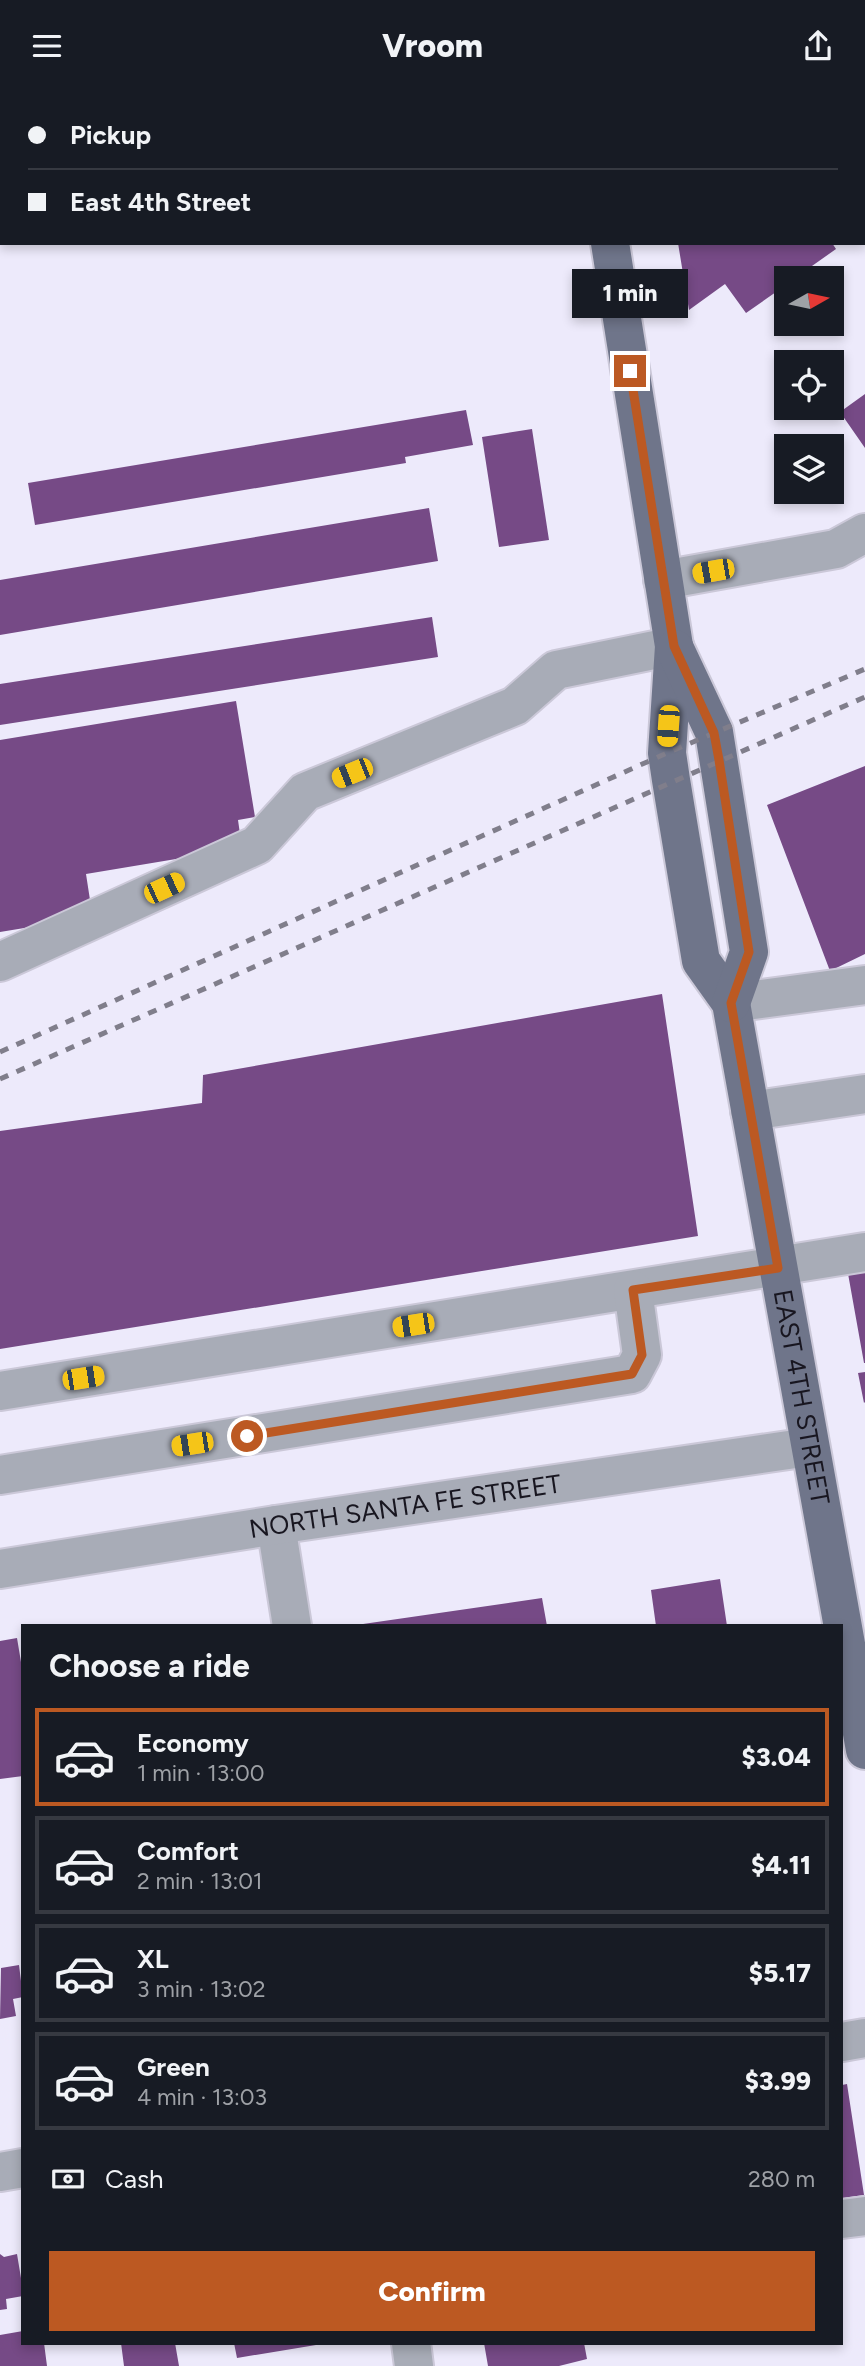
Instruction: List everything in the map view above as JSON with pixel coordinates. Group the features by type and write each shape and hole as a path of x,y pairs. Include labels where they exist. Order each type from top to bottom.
{"main road":[{"name":"EAST 4TH STREET","path":"610,245 674,646 667,753 701,961 731,1003 809,1447 853,1613 865,1749"},
{"name":"EAST 4TH STREET","path":"674,646 714,733 719,760 749,952 731,1003"}],"street":[{"path":"663,579 836,549 865,533"},
{"path":"0,962 257,845 305,792 515,706 556,670 674,646"},
{"path":"731,1003 865,985"},
{"path":"750,1111 865,1094"},
{"path":"0,1391 865,1252"},
{"path":"0,1475 632,1374 642,1355 633,1290"},
{"name":"NORTH SANTA FE STREET","path":"0,1569 276,1525 809,1447"},
{"path":"276,1525 292,1624"},
{"path":"843,2042 865,2038"},
{"path":"0,2172 21,2168"},
{"path":"843,2219 865,2216"},
{"path":"411,2345 414,2366"}],"building":[{"path":"678,245 833,245 836,249 812,266 774,266 774,293 746,313 725,284 689,310"},
{"path":"865,394 865,448 844,418 844,409"},
{"path":"466,410 473,445 405,457 406,463 35,525 28,483"},
{"path":"532,429 549,540 499,547 482,437"},
{"path":"429,508 438,561 0,635 0,580"},
{"path":"432,617 438,657 0,725 0,684"},
{"path":"236,701 255,817 238,820 242,848 86,874 90,900 73,920 0,932 0,740"},
{"path":"865,766 865,954 830,971 767,805"},
{"path":"662,994 698,1236 0,1349 0,1131 202,1103 203,1075"},
{"path":"865,1265 865,1363 864,1363 847,1268"},
{"path":"865,1372 865,1402 864,1403 858,1373"},
{"path":"720,1579 727,1624 656,1624 651,1590"},
{"path":"542,1598 547,1624 363,1624"},
{"path":"17,1638 21,1662 21,1776 0,1779 0,1641"},
{"path":"19,1965 21,1997 13,1999 16,2016 0,2019 1,1968"},
{"path":"847,2084 864,2195 843,2198 843,2085"},
{"path":"0,2254 4,2257 17,2254 21,2296 6,2299 7,2309 0,2310"},
{"path":"21,2331 21,2345 44,2345 47,2366 0,2366 0,2335"},
{"path":"121,2345 175,2345 179,2366 124,2366"},
{"path":"234,2345 316,2345 237,2358"},
{"path":"484,2345 584,2345 587,2359 559,2366 488,2366"}],"railway":[{"path":"0,1052 667,753 865,669"},
{"path":"0,1079 865,697"}],"route":[{"path":"247,1436 632,1374 642,1355 633,1290 778,1268 731,1003 749,952 719,760 714,733 674,646 630,371"}]}
